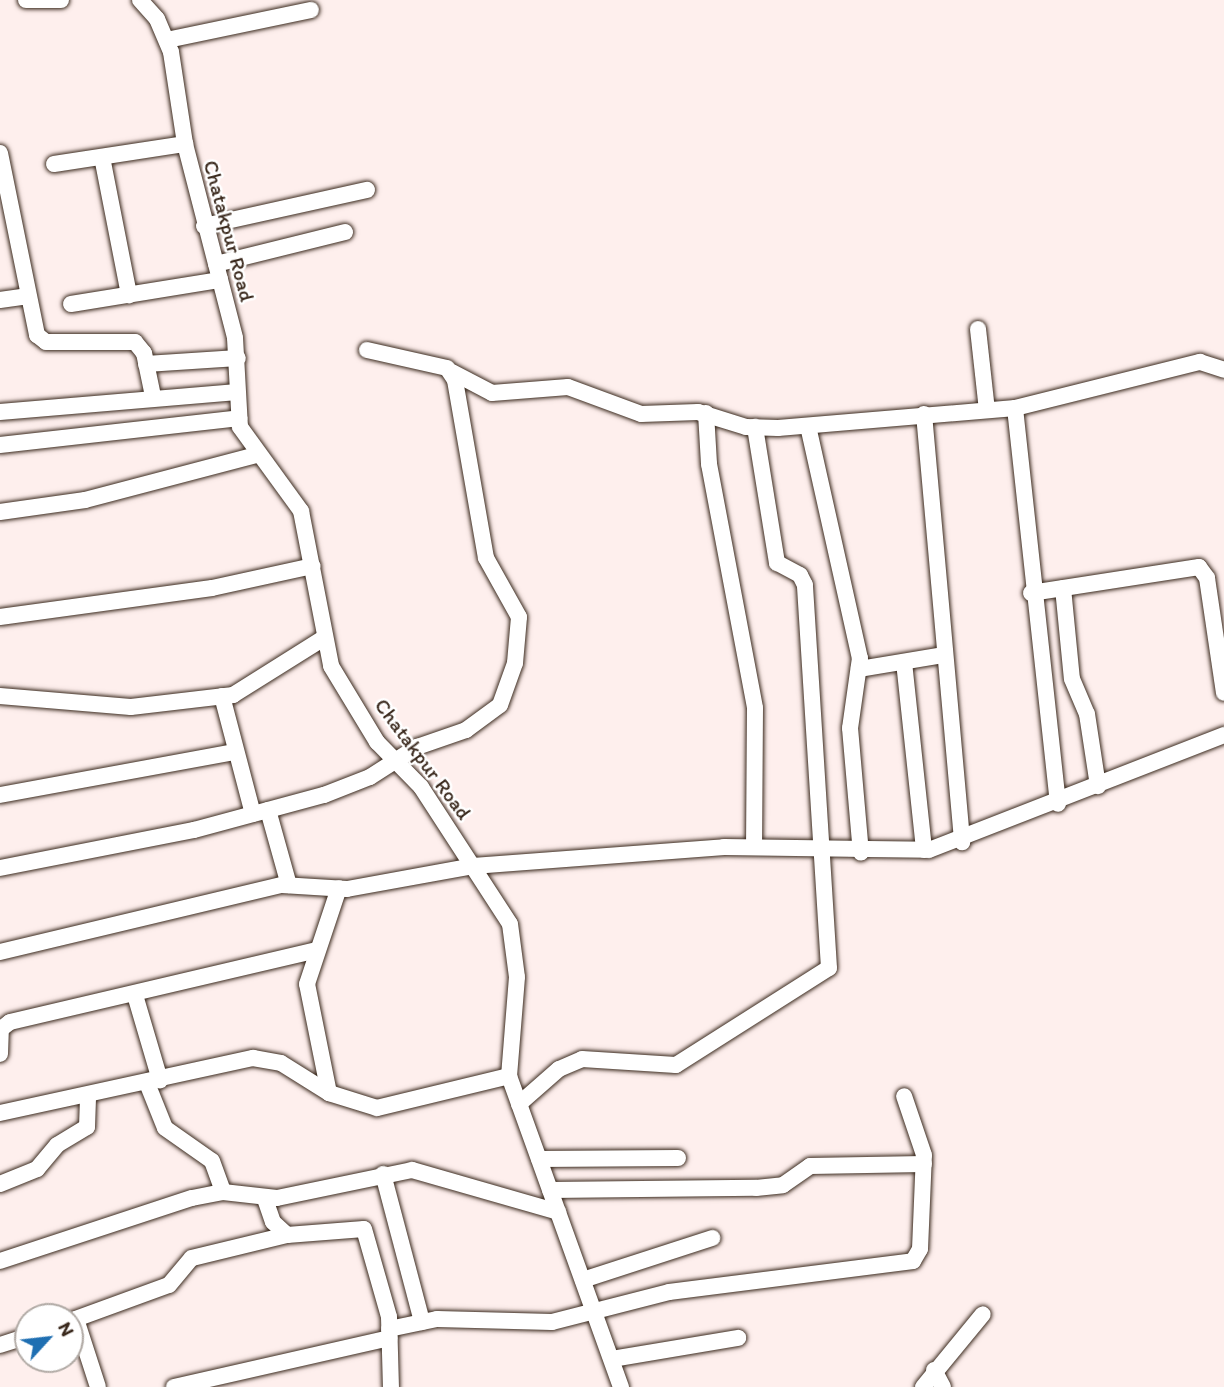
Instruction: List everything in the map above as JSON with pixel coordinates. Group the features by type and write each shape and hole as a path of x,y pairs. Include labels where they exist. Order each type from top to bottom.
{"street":[{"path":"26,0 61,0"},
{"name":"Chatakpur Road","path":"150,3 167,40 185,144 238,358 239,418 257,455 301,511 331,666 396,762 421,787 503,908 515,941 509,1076 621,1387"},
{"path":"167,40 311,10"},
{"path":"54,164 185,144"},
{"path":"0,153 6,204 27,296 40,339 135,342 146,364 153,396"},
{"path":"102,157 129,295"},
{"path":"204,226 367,190"},
{"path":"71,304 129,295 218,272 345,232"},
{"path":"0,300 27,296"},
{"path":"978,329 987,410"},
{"path":"368,350 452,372 492,393 568,387 641,414 706,413 755,427 808,426 1015,408 1200,362 1224,370"},
{"path":"146,364 238,358"},
{"path":"0,868 260,812 354,785 486,719 509,691 515,663 519,617 486,558 452,372"},
{"path":"0,412 153,396 237,391"},
{"path":"1015,408 1031,593 1058,804"},
{"path":"706,413 713,489 755,708 754,847"},
{"path":"924,414 962,842"},
{"path":"0,445 239,418"},
{"path":"808,426 859,669 850,728 861,853"},
{"path":"519,1104 559,1069 582,1059 677,1065 829,968 826,851 805,585 800,575 777,563 755,427"},
{"path":"0,512 85,500 257,455"},
{"path":"0,617 212,588 313,566"},
{"path":"1031,593 1192,567 1205,570 1224,693"},
{"path":"1063,588 1072,679 1087,714 1098,786"},
{"path":"0,696 131,707 222,696 266,680 324,638"},
{"path":"859,669 944,655"},
{"path":"904,662 924,850"},
{"path":"222,696 235,752 289,885"},
{"path":"0,952 289,885 339,888 413,882 473,866 754,847 861,853 924,850 962,842 1224,735"},
{"path":"0,796 235,752"},
{"path":"328,1093 307,984 339,888"},
{"path":"0,1054 0,1028 318,950"},
{"path":"135,995 165,1128 212,1161 223,1192"},
{"path":"0,1112 88,1098 263,1058 328,1093 377,1108 509,1076"},
{"path":"174,1387 390,1334 422,1322 547,1323 669,1292 913,1261 920,1249 924,1164 904,1096"},
{"path":"0,1184 28,1175 57,1144 87,1127 92,1120 88,1098"},
{"path":"539,1159 678,1158"},
{"path":"550,1190 756,1188 783,1185 810,1166 924,1164"},
{"path":"0,1261 223,1192 265,1199 412,1170 558,1212"},
{"path":"383,1174 422,1322"},
{"path":"265,1199 273,1222 287,1235"},
{"path":"84,1316 169,1285 192,1258 287,1235 364,1229 390,1334 391,1387"},
{"path":"583,1280 712,1238"},
{"path":"923,1387 934,1370 983,1314"},
{"path":"611,1359 738,1338"},
{"path":"84,1351 97,1387"},
{"path":"934,1370 943,1387"}]}
